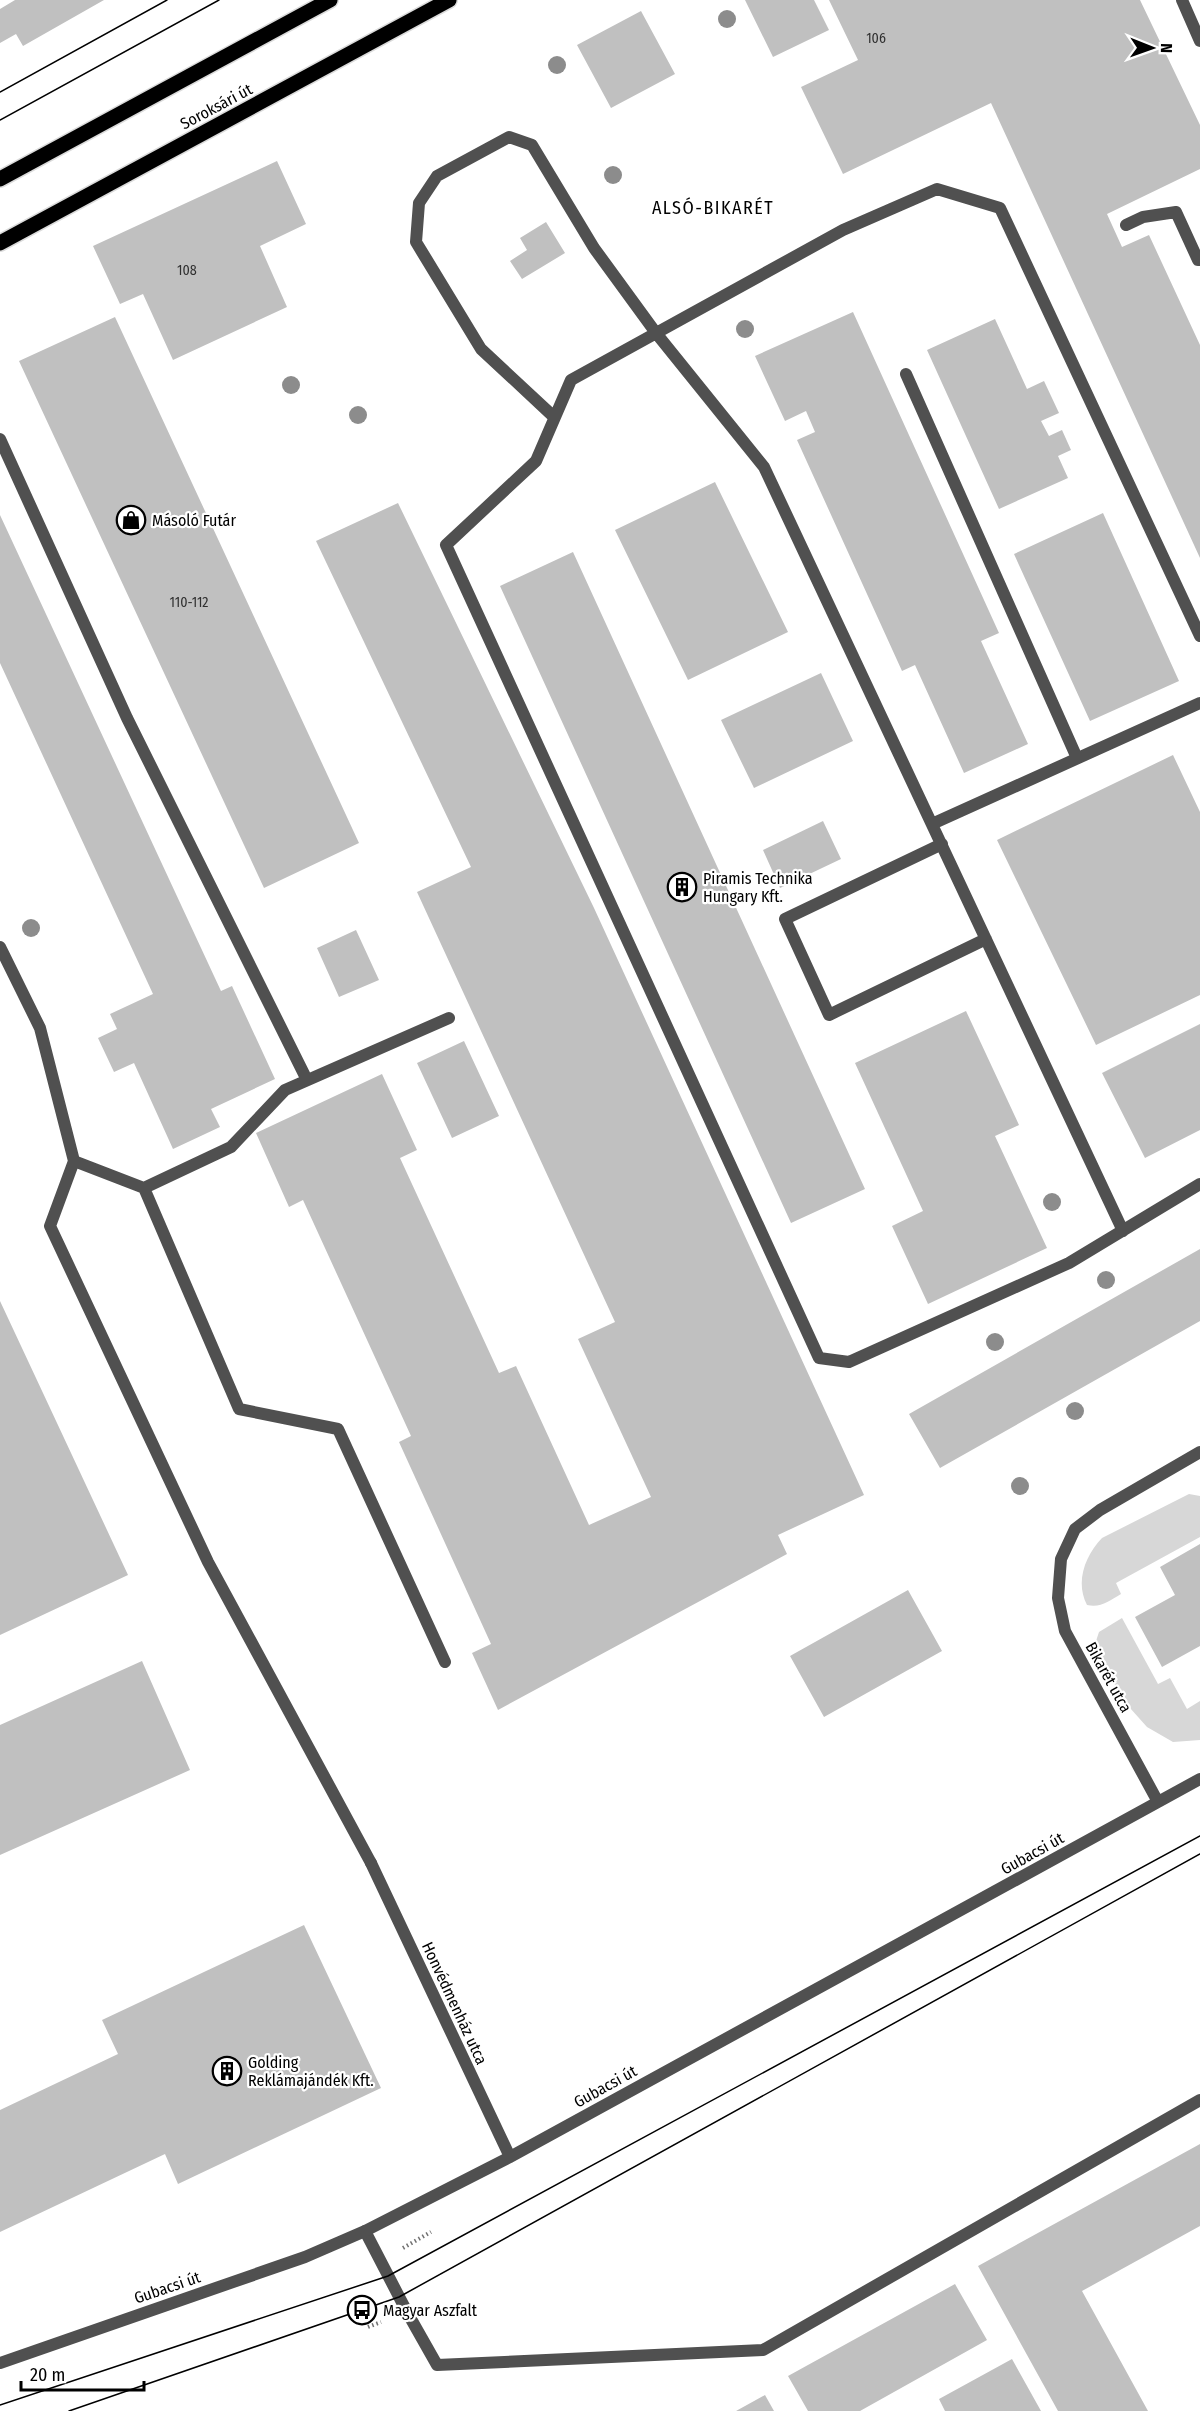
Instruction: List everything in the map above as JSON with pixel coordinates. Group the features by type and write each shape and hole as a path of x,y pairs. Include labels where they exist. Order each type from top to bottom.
{"main road":[{"path":"0,179 330,0"},
{"name":"Soroksári út","path":"0,243 449,0"}],"street":[{"path":"1182,0 1200,41"},
{"path":"554,417 482,349 416,242 419,203 437,176 509,137 532,145 594,248 656,333 764,467 1123,1230"},
{"path":"1200,636 1000,208 937,189 843,230 571,380 536,461 446,545 819,1358 849,1362 1069,1263 1200,1184"},
{"path":"1126,225 1143,217 1176,212 1198,261 1200,260"},
{"path":"906,375 1077,758"},
{"path":"0,439 127,718 307,1080"},
{"path":"932,824 1200,703"},
{"path":"942,844 785,919 829,1015 986,939"},
{"path":"0,947 40,1028 74,1161 144,1188 239,1409 338,1429 445,1662"},
{"path":"144,1188 231,1147 285,1090 448,1018"},
{"name":"Honvédmenház utca","path":"74,1161 50,1226 208,1562 371,1863 510,2157"},
{"name":"Bikarét utca","path":"1158,1802 1065,1631 1058,1598 1060,1559 1075,1529 1091,1516 1200,1452"},
{"name":"Gubacsi út","path":"0,2363 305,2257 365,2231 510,2157 1200,1779"},
{"path":"365,2231 437,2365 763,2350 1200,2100"}],"shaded area":[{"path":"1189,1494 1200,1496 1200,1537 1116,1583 1121,1594 1113,1599 1101,1605 1087,1605 1082,1578 1091,1553 1102,1538"},
{"path":"1122,1618 1158,1684 1170,1678 1187,1709 1200,1701 1200,1740 1173,1742 1147,1727 1122,1699 1095,1644 1099,1632"}],"building":[{"path":"15,0 104,0 23,46 16,34 0,43 0,9"},
{"path":"745,0 814,0 829,30 773,57"},
{"path":"829,0 1140,0 1200,125 1200,169 1107,214 1122,247 1149,235 1200,345 1200,558 991,103 843,174 801,87 858,60"},
{"path":"641,11 675,74 611,108 577,45"},
{"path":"277,161 306,224 260,246 287,307 173,360 143,294 120,304 93,246"},
{"path":"546,222 565,253 522,279 510,261 527,250 520,238"},
{"path":"853,312 999,633 981,641 1028,744 964,773 915,665 902,671 797,440 815,432 806,411 785,421 755,356"},
{"path":"115,317 359,843 264,888 19,361"},
{"path":"995,319 1027,389 1044,381 1059,413 1041,421 1049,436 1062,430 1071,450 1058,456 1068,478 999,509 927,350"},
{"path":"715,482 788,632 688,680 615,530"},
{"path":"398,503 594,908 864,1495 778,1535 787,1554 498,1710 472,1653 491,1644 399,1442 411,1436 303,1200 289,1207 256,1133 382,1074 417,1150 400,1158 499,1373 516,1366 589,1525 651,1497 578,1339 615,1322 417,892 471,867 316,541"},
{"path":"1103,513 1179,681 1090,721 1014,554"},
{"path":"0,515 221,991 232,986 275,1079 211,1109 220,1127 173,1149 134,1063 114,1072 98,1038 117,1029 110,1014 153,994 0,663"},
{"name":"Piramis Technika Hungary Kft.","path":"573,552 865,1189 791,1223 500,586"},
{"path":"821,673 853,741 754,788 721,720"},
{"path":"1173,755 1200,812 1200,995 1096,1045 997,840"},
{"path":"823,821 841,859 780,888 763,850"},
{"path":"356,930 379,980 339,997 317,948"},
{"path":"966,1011 1019,1125 995,1136 1047,1248 928,1304 892,1226 923,1211 855,1063"},
{"path":"1200,1024 1200,1130 1145,1158 1102,1073"},
{"path":"464,1041 499,1116 452,1138 417,1063"},
{"path":"1200,1249 1200,1321 940,1468 909,1414"},
{"path":"0,1301 128,1575 0,1635"},
{"path":"1200,1544 1200,1646 1162,1667 1135,1617 1175,1595 1160,1567"},
{"path":"908,1590 942,1651 824,1717 790,1656"},
{"path":"142,1661 190,1770 0,1855 0,1725"},
{"name":"Golding Reklámajándék Kft.","path":"304,1925 381,2088 178,2184 165,2154 0,2232 0,2110 118,2054 102,2020"},
{"path":"1200,2144 1200,2226 1082,2291 1148,2411 1058,2411 978,2266"},
{"path":"955,2284 987,2340 860,2411 808,2411 788,2376"},
{"path":"1012,2359 1041,2411 945,2411 939,2399"},
{"path":"765,2395 774,2411 736,2411"}],"tram line":[{"path":"0,92 167,0"},
{"path":"0,120 219,0"},
{"path":"0,2405 388,2276 1200,1836"},
{"path":"69,2411 399,2297 1200,1854"}],"place":[{"name":"Másoló Futár","path":"131,520"},
{"name":"Piramis Technika Hungary Kft.","path":"682,887"},
{"name":"Golding Reklámajándék Kft.","path":"227,2071"},
{"name":"Magyar Aszfalt","path":"362,2310"}],"district":[{"name":"ALSÓ-BIKARÉT","path":"713,208"}]}
